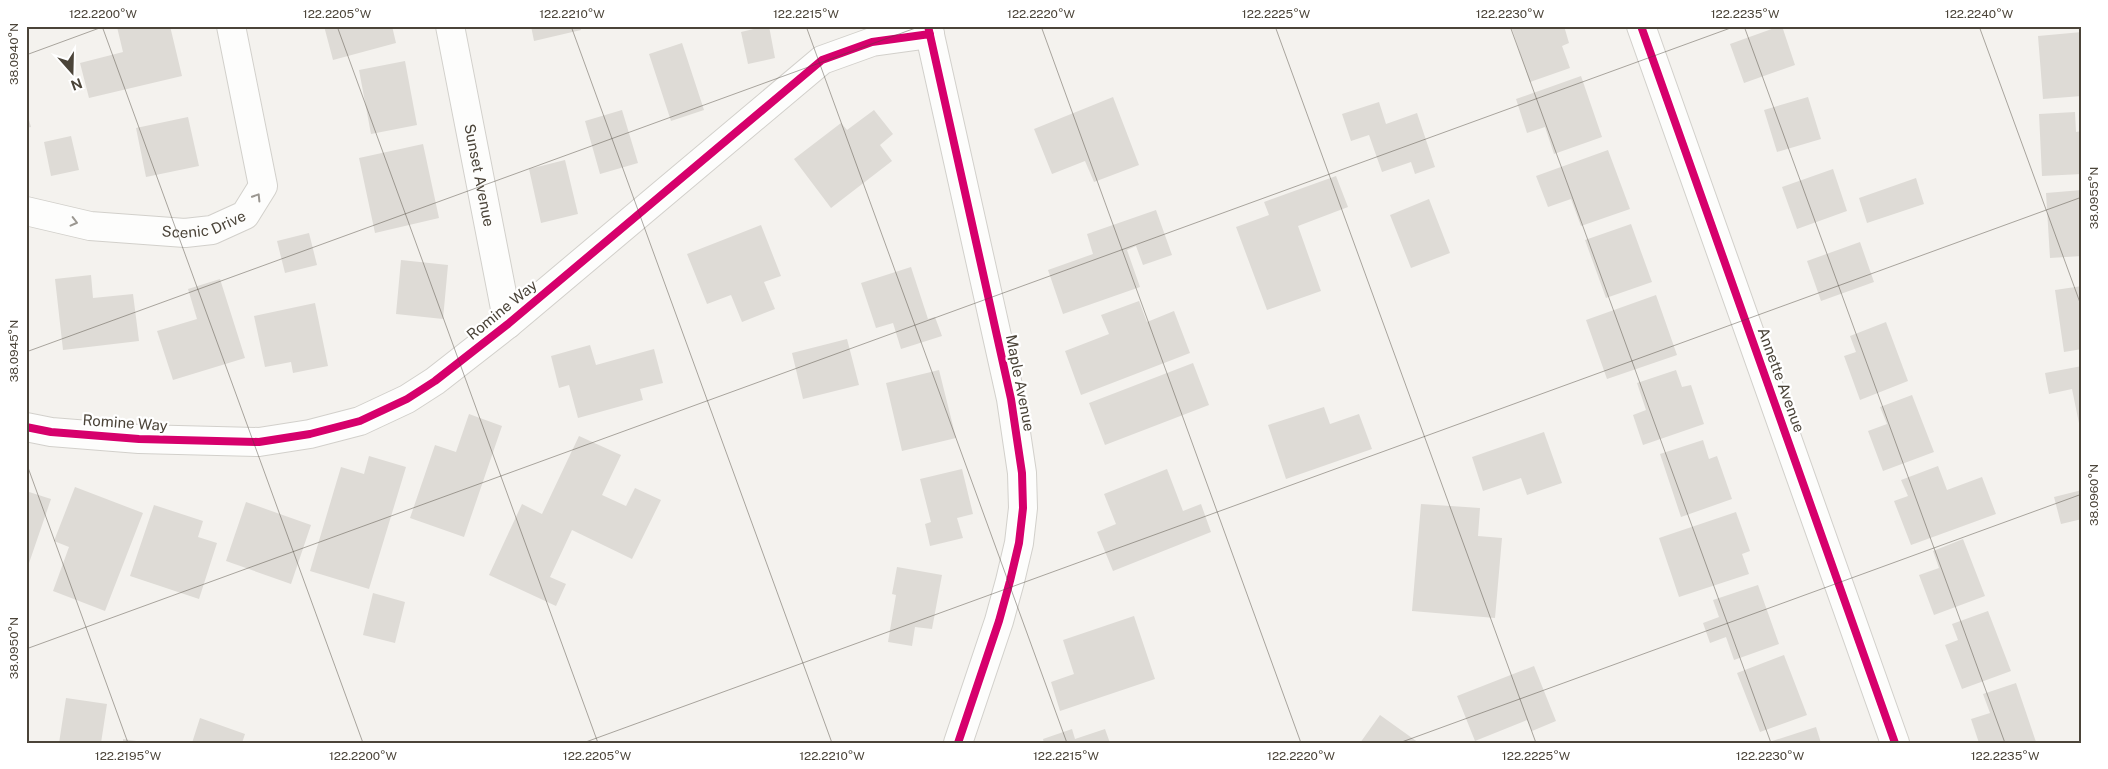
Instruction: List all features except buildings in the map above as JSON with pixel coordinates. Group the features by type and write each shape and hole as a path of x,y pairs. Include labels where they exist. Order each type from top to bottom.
{"street":[{"name":"Scenic Drive","path":"26,211 90,226 185,233 212,230 245,215 263,186 231,26"},
{"name":"Sunset Avenue","path":"450,26 508,324"},
{"name":"Annette Avenue","path":"1641,26 1895,743"},
{"name":"Romine Way","path":"26,428 139,440 259,442 310,434 360,421 408,399 435,381 508,324 822,60 872,42 929,30"},
{"name":"Maple Avenue","path":"929,30 1011,399 1022,473 1023,508 1020,534 1010,582 999,621 958,743"}],"cycle path":[{"path":"928,26 1011,399 1022,473 1023,508 1019,543 1010,581 999,621 958,743"},
{"path":"1641,26 1895,743"},
{"path":"26,427 51,432 139,439 259,442 310,434 360,421 407,399 435,381 508,324 822,60 872,42 930,34"}]}
